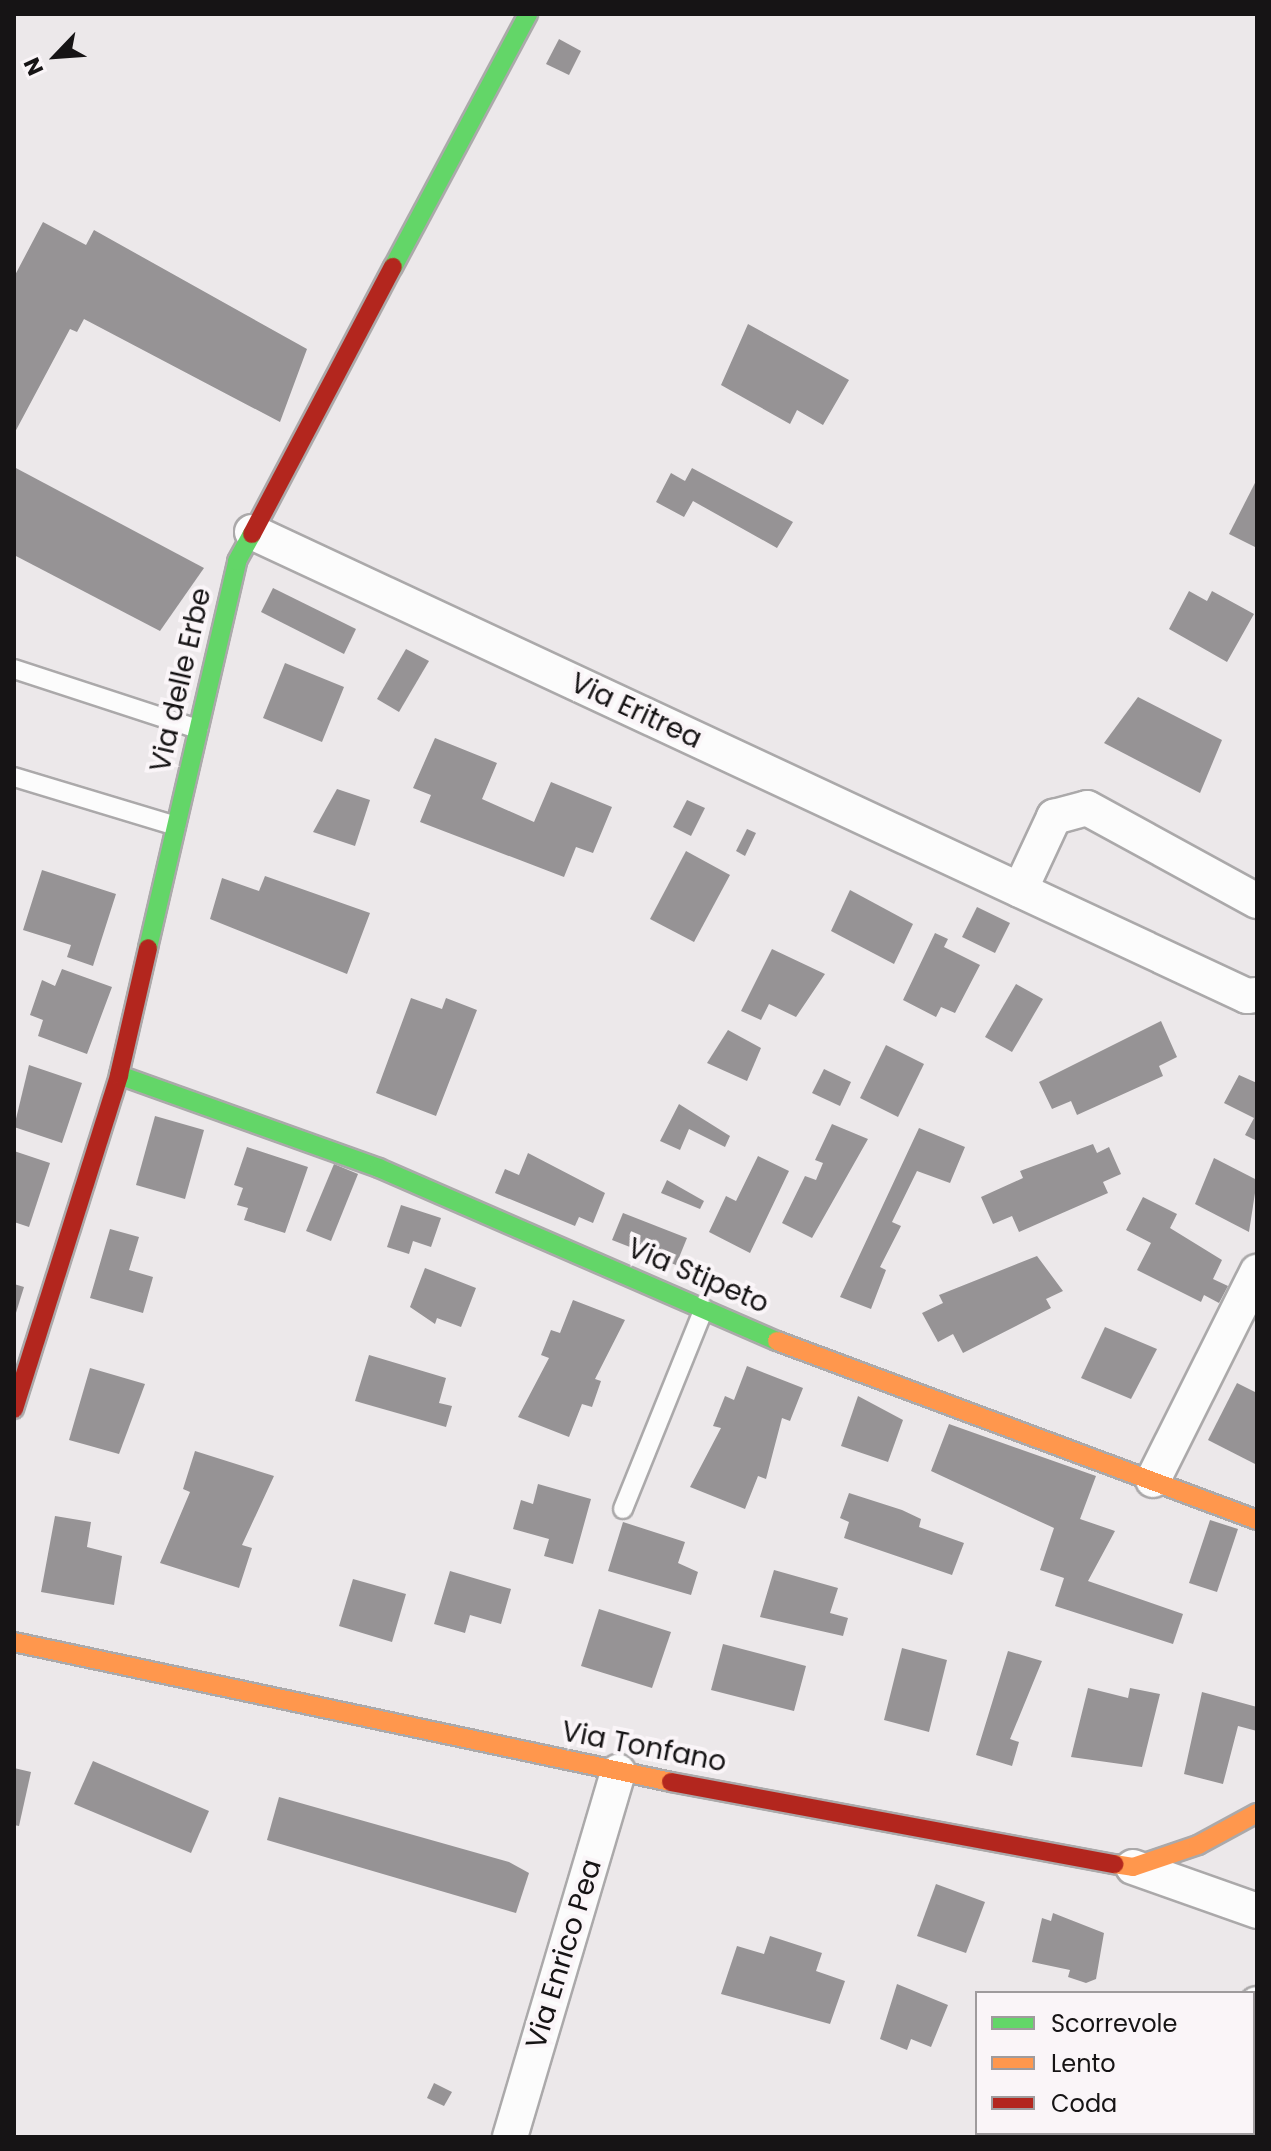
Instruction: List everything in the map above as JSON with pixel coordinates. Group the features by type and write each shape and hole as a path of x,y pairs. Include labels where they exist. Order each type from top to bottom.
{"street":[{"name":"Via delle Erbe","path":"14,1409 119,1075 237,561 528,14"},
{"name":"Via Eritrea","path":"252,532 1020,890 1257,995"},
{"path":"1020,890 1054,817 1087,808 1257,901"},
{"name":"Via Stipeto","path":"119,1075 379,1168 704,1309 1257,1520"},
{"path":"1153,1480 1257,1272"},
{"name":"Via Tonfano","path":"14,1642 618,1772 1133,1867 1198,1845 1257,1813"},
{"name":"Via Enrico Pea","path":"510,2137 618,1772"},
{"path":"1133,1867 1257,1911"}],"lane":[{"path":"14,669 198,729"},
{"path":"14,777 176,827"},
{"path":"623,1509 704,1309"}],"building":[{"path":"559,39 581,51 569,75 546,64"},
{"path":"43,222 86,245 94,230 307,349 280,422 84,319 77,332 70,329 14,434 14,277"},
{"path":"748,324 849,380 823,425 797,410 790,424 721,385"},
{"path":"14,467 204,568 160,631 14,555"},
{"path":"692,468 793,522 777,548 693,501 684,517 656,502 671,473 685,481"},
{"path":"1257,479 1257,548 1229,534"},
{"path":"273,588 356,629 344,654 261,612"},
{"path":"1189,591 1207,601 1212,591 1254,614 1227,662 1169,629"},
{"path":"406,649 429,661 399,712 377,699"},
{"path":"285,663 344,687 322,742 263,718"},
{"path":"1138,697 1222,740 1200,793 1104,743"},
{"path":"435,738 497,763 482,799 534,822 551,782 612,807 593,853 576,847 564,877 420,822 431,795 413,788"},
{"path":"337,789 370,800 355,846 313,832"},
{"path":"687,800 705,808 691,836 673,827"},
{"path":"747,829 756,833 745,856 736,851"},
{"path":"686,851 730,875 694,942 650,919"},
{"path":"42,870 116,894 93,966 67,957 71,945 23,930"},
{"path":"265,876 370,913 347,974 210,919 222,878 259,891"},
{"path":"850,890 913,924 894,964 831,931"},
{"path":"977,907 1010,923 995,953 962,937"},
{"path":"935,933 948,939 944,947 980,965 955,1013 941,1007 936,1017 903,1000"},
{"path":"772,949 825,974 796,1017 769,1004 761,1020 741,1011"},
{"path":"62,969 112,987 87,1054 38,1036 43,1020 30,1015 42,980 55,986"},
{"path":"1016,984 1043,999 1012,1052 985,1037"},
{"path":"411,998 442,1009 446,998 477,1010 436,1116 376,1093"},
{"path":"1161,1021 1177,1057 1159,1066 1163,1076 1077,1115 1071,1101 1052,1109 1039,1082"},
{"path":"728,1030 761,1048 747,1081 707,1063"},
{"path":"886,1045 924,1064 898,1117 860,1098"},
{"path":"29,1065 82,1083 62,1143 14,1127"},
{"path":"824,1069 851,1082 840,1106 812,1093"},
{"path":"1239,1075 1257,1083 1257,1141 1245,1135 1254,1118 1224,1103"},
{"path":"679,1104 730,1136 725,1147 689,1129 680,1150 660,1141"},
{"path":"155,1116 204,1130 185,1199 136,1185"},
{"path":"832,1124 868,1139 812,1238 782,1223 805,1176 816,1180 823,1163 815,1160"},
{"path":"919,1128 965,1147 950,1183 917,1171 892,1222 901,1226 880,1267 886,1270 871,1309 840,1297"},
{"path":"1093,1144 1097,1153 1109,1147 1121,1174 1103,1182 1108,1193 1019,1232 1012,1216 993,1224 981,1197 1023,1178 1020,1171"},
{"path":"247,1147 308,1167 285,1233 244,1220 248,1208 237,1205 243,1188 234,1185"},
{"path":"14,1151 50,1163 29,1227 14,1222"},
{"path":"528,1153 605,1193 593,1223 579,1217 575,1226 495,1193 505,1169 519,1175"},
{"path":"758,1156 789,1171 750,1253 709,1232 726,1196 736,1201"},
{"path":"1214,1158 1257,1180 1249,1232 1195,1204"},
{"path":"334,1164 358,1174 331,1241 306,1231"},
{"path":"667,1180 704,1201 700,1209 661,1193"},
{"path":"1143,1197 1177,1214 1170,1228 1222,1260 1213,1279 1228,1286 1219,1303 1204,1295 1201,1302 1137,1270 1151,1243 1126,1230"},
{"path":"401,1205 441,1218 431,1247 413,1241 409,1254 387,1247"},
{"path":"623,1213 687,1238 676,1265 612,1240"},
{"path":"110,1229 139,1237 129,1270 153,1277 143,1313 90,1298"},
{"path":"1037,1256 1063,1291 1046,1299 1051,1308 963,1353 953,1334 938,1342 922,1313 943,1303 939,1295"},
{"path":"425,1268 476,1288 461,1327 437,1318 435,1324 410,1307"},
{"path":"14,1284 24,1287 15,1316 14,1316"},
{"path":"573,1300 625,1320 595,1379 601,1381 592,1407 582,1404 569,1437 518,1417 549,1358 541,1355 551,1330 560,1333"},
{"path":"1105,1327 1157,1349 1131,1399 1081,1378"},
{"path":"369,1355 446,1378 439,1403 452,1406 446,1427 355,1401"},
{"path":"747,1366 803,1388 790,1421 782,1418 766,1479 758,1476 745,1509 690,1487 721,1428 713,1426 725,1396 734,1400"},
{"path":"90,1368 145,1384 119,1454 69,1440"},
{"path":"1237,1383 1257,1393 1257,1465 1208,1440"},
{"path":"858,1396 903,1420 888,1462 841,1446"},
{"path":"949,1424 1096,1476 1080,1519 1115,1531 1088,1581 1183,1614 1173,1644 1055,1606 1064,1578 1040,1570 1054,1528 931,1471"},
{"path":"195,1451 274,1476 242,1545 252,1548 239,1588 160,1563 190,1492 183,1489"},
{"path":"538,1484 591,1499 573,1564 544,1556 549,1539 513,1529 521,1500 533,1504"},
{"path":"849,1493 902,1510 921,1519 919,1527 964,1543 952,1575 844,1538 849,1522 840,1518"},
{"path":"55,1516 91,1522 87,1547 122,1556 114,1605 41,1592"},
{"path":"1210,1520 1238,1529 1217,1592 1189,1583"},
{"path":"623,1522 685,1542 678,1563 698,1572 691,1595 608,1571"},
{"path":"774,1570 838,1588 830,1613 848,1618 843,1636 760,1617"},
{"path":"450,1571 511,1589 501,1624 470,1615 465,1633 434,1624"},
{"path":"353,1579 406,1594 392,1642 339,1626"},
{"path":"599,1609 671,1632 652,1688 581,1666"},
{"path":"723,1644 806,1666 794,1711 711,1690"},
{"path":"902,1648 947,1660 929,1732 884,1720"},
{"path":"1008,1651 1042,1661 1010,1739 1019,1742 1012,1766 976,1755"},
{"path":"1088,1688 1128,1698 1130,1688 1160,1694 1142,1767 1071,1757"},
{"path":"1202,1692 1257,1707 1257,1731 1238,1726 1223,1784 1184,1774"},
{"path":"93,1761 209,1811 191,1853 74,1804"},
{"path":"14,1768 31,1772 19,1826 14,1825"},
{"path":"279,1797 509,1862 529,1873 516,1913 267,1840"},
{"path":"936,1884 985,1902 966,1953 917,1936"},
{"path":"1053,1913 1104,1933 1096,1979 1086,1983 1068,1977 1070,1970 1032,1962 1042,1918 1051,1921"},
{"path":"770,1936 822,1953 816,1971 845,1981 830,2024 721,1994 737,1946 764,1954"},
{"path":"897,1984 948,2005 931,2047 911,2039 907,2050 880,2039"},
{"path":"434,2083 452,2092 444,2106 427,2098"}],"traffic: fast":[{"path":"393,267 528,14"},
{"path":"148,948 237,561 252,534"},
{"path":"119,1075 379,1168 777,1341"}],"traffic: slow":[{"path":"777,1341 1257,1520"},
{"path":"14,1642 671,1782"},
{"path":"1114,1864 1133,1867 1198,1845 1257,1813"}],"traffic: jam":[{"path":"252,534 393,267"},
{"path":"14,1409 119,1075 148,948"},
{"path":"671,1782 1114,1864"}]}
